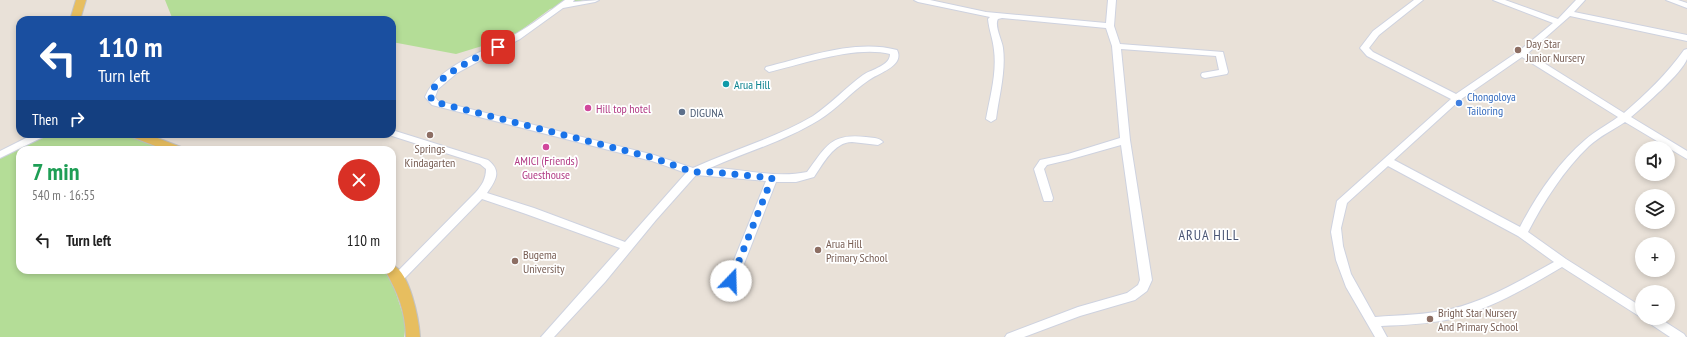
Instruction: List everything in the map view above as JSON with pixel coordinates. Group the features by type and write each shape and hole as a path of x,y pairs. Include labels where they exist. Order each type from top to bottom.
{"main road":[{"path":"76,16 81,0"},
{"path":"146,138 167,146"},
{"path":"395,274 413,327 413,337"}],"street":[{"path":"570,0 515,39 458,69 437,83 430,92 430,97 435,102 654,158 693,172 713,172 772,178 796,178 810,175 831,147 845,140 878,142"},
{"path":"560,7 595,0"},
{"path":"918,0 1000,16 1110,26"},
{"path":"1011,337 1078,312 1131,296 1143,288 1146,280 1125,140 1116,46 1110,26 1112,0"},
{"path":"1419,0 1376,32 1364,48 1370,54 1457,98"},
{"path":"1496,0 1559,22"},
{"path":"1381,337 1349,281 1340,258 1336,232 1337,220 1342,201 1457,98 1522,53 1559,22 1580,0"},
{"path":"1674,1 1687,6"},
{"path":"1567,13 1687,38"},
{"path":"991,119 999,60 999,48 992,19 1000,16"},
{"path":"1116,46 1220,54 1224,72 1205,75"},
{"path":"547,337 601,279 693,172 798,128 835,105 866,77 892,63 895,57 894,52 887,48 878,48 840,53 769,69"},
{"path":"1522,233 1544,197 1573,158 1587,143 1624,118 1649,96 1682,60 1687,52"},
{"path":"1522,53 1687,156"},
{"path":"396,134 484,162 491,168 492,176 480,195 396,273"},
{"path":"18,146 34,138"},
{"path":"1048,198 1039,169 1044,162 1068,157 1125,140"},
{"path":"0,155 16,147"},
{"path":"1387,161 1522,233 1562,262 1635,309"},
{"path":"727,292 772,178"},
{"path":"480,195 530,211 628,247"},
{"path":"1372,322 1432,318 1452,314 1513,289 1562,262"},
{"path":"1661,325 1680,337"}],"green space":[{"path":"165,0 584,0 550,9 512,37 456,54 396,43 396,16 171,16"},
{"path":"41,138 139,138 158,146 24,146"},
{"path":"16,150 16,274 389,274 406,324 404,337 0,337 0,157"}],"place":[{"name":"Day Star Junior Nursery","path":"1518,50"},
{"name":"Arua Hill","path":"726,84"},
{"name":"Chongoloya Tailoring","path":"1459,103"},
{"name":"Hill top hotel","path":"588,108"},
{"name":"DIGUNA","path":"682,112"},
{"name":"Springs Kindagarten","path":"430,135"},
{"name":"AMICI (Friends) Guesthouse","path":"546,147"},
{"name":"Arua Hill Primary School","path":"818,250"},
{"name":"Bugema University","path":"515,261"},
{"name":"Bright Star Nursery And Primary School","path":"1430,319"}],"district":[{"name":"ARUA HILL","path":"1209,235"}],"route":[{"path":"498,47 458,69 437,83 430,92 430,97 435,102 519,125 654,158 693,172 713,172 772,178 731,281"}]}
